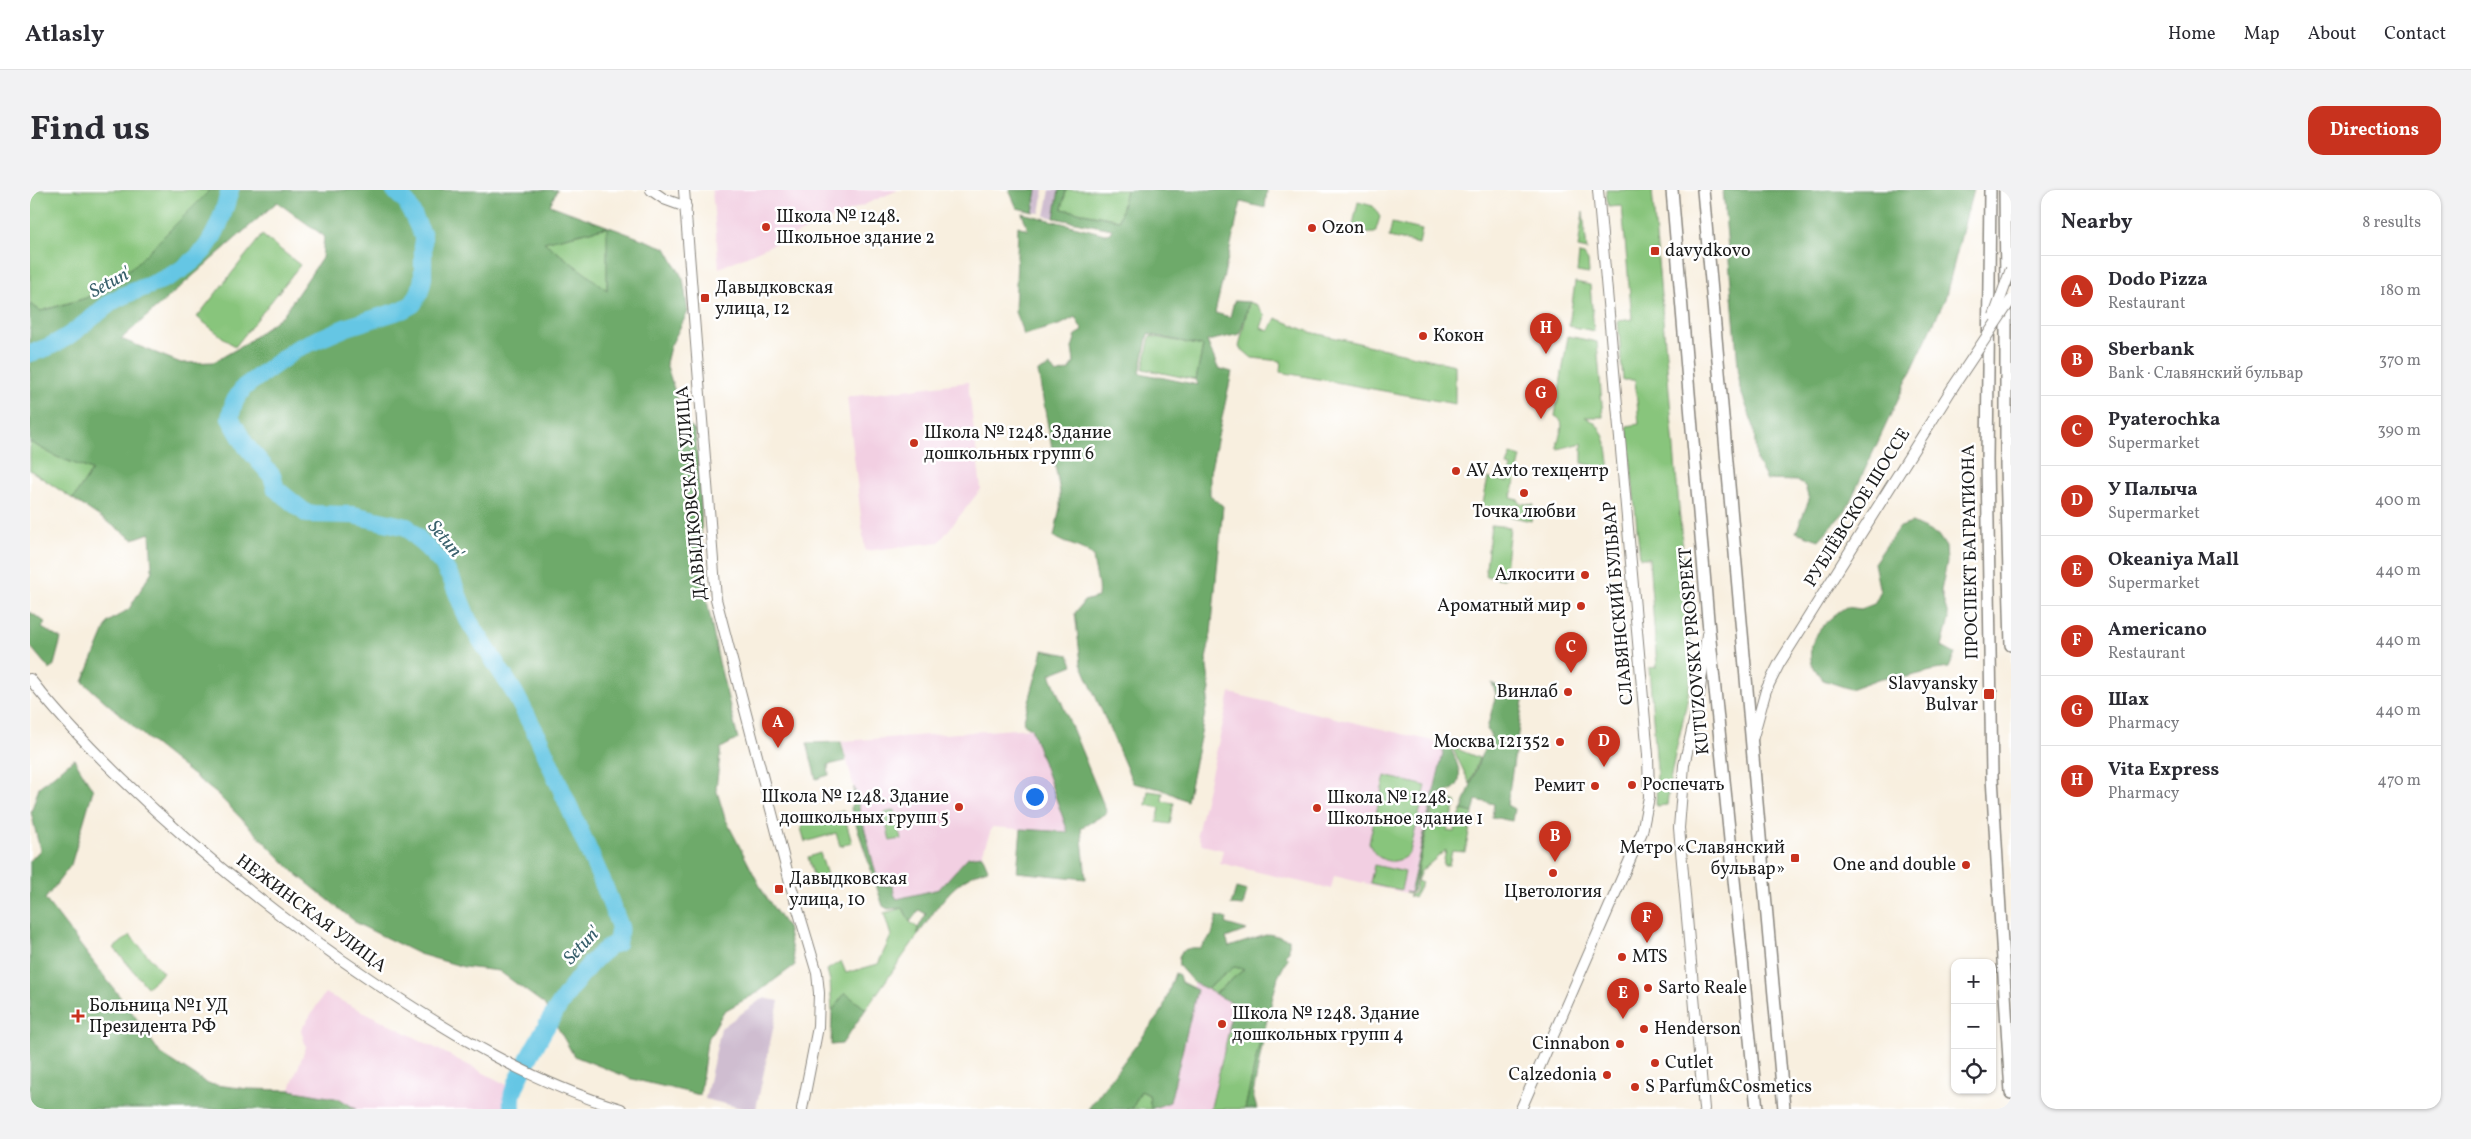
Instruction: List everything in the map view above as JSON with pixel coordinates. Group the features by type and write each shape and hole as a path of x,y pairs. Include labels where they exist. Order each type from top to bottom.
{"main road":[{"name":"KUTUZOVSKY PROSPEKT","path":"1672,190 1708,620 1757,1109"},
{"path":"1703,190 1784,1109"},
{"name":"ПРОСПЕКТ БАГРАТИОНА","path":"1990,190 1987,460 1992,768 2011,1093"},
{"name":"ПРОСПЕКТ БАГРАТИОНА","path":"2005,190 2006,465 2011,645"}],"street":[{"path":"651,190 664,199 686,207"},
{"name":"ДАВЫДКОВСКАЯ УЛИЦА","path":"684,190 716,599 791,886 817,973 819,993 818,1027 802,1109"},
{"name":"СЛАВЯНСКИЙ БУЛЬВАР","path":"1521,1109 1642,832 1650,797 1648,755 1598,190"},
{"path":"1983,342 2002,299 2011,269"},
{"name":"РУБЛЁВСКОЕ ШОССЕ","path":"1752,743 1766,690 1779,664 1953,387 2011,300"},
{"path":"1704,1109 1679,828 1684,765 1698,704 1708,620"},
{"name":"НЕЖИНСКАЯ УЛИЦА","path":"30,679 69,727 136,792 246,888 330,952 445,1028 498,1059 550,1083 621,1109"}],"shaded area":[{"name":"Школа № 1248. Школьное здание 2","path":"712,190 898,190 719,268"},
{"path":"1037,190 1044,190 1040,213 1033,212"},
{"path":"1050,190 1059,190 1054,218 1045,216"},
{"name":"Школа № 1248. Здание дошкольных групп 6","path":"968,382 981,489 939,542 865,551 847,397"},
{"name":"Школа № 1248. Школьное здание 1","path":"1230,693 1445,744 1410,894 1334,876 1331,889 1220,863 1223,850 1202,845 1197,834"},
{"name":"Школа № 1248. Здание дошкольных групп 5","path":"1031,728 1069,833 992,827 982,855 968,857 939,889 883,903 842,741"},
{"name":"Больница №1 УД Президента РФ","path":"30,926 160,1053 208,1084 248,1089 290,1089 306,1047 301,1030 325,993 507,1085 504,1109 30,1109"},
{"name":"Школа № 1248. Здание дошкольных групп 4","path":"1199,959 1275,976 1245,1109 1126,1109 1187,1013"},
{"path":"763,998 779,1001 756,1109 745,1109 705,1099 721,1028"}],"green space":[{"path":"30,190 210,190 135,265 86,298 41,311 30,304"},
{"path":"210,190 557,190 550,205 666,248 683,279 688,312 670,347 666,363 683,418 695,431 701,486 702,574 718,658 738,739 721,748 716,788 725,818 764,894 787,927 795,965 757,993 724,1011 707,1041 700,1095 632,1079 574,1056 544,1004 499,971 464,967 419,954 358,924 295,873 217,794 150,741 83,682 108,622 129,609 152,571 150,533 133,539 73,499 92,470 57,457 30,442 30,304 41,311 86,298 135,265","holes":["277,202 324,236 322,258 283,315 245,344 214,362 181,363 121,339","607,227 607,290 544,242"]},
{"path":"1009,190 1037,190 1033,212 1017,208"},
{"path":"1059,190 1066,190 1062,209 1119,220 1126,190 1267,190 1265,208 1241,202 1215,313 1230,317 1234,301 1249,302 1240,334 1207,341 1218,368 1232,372 1210,473 1210,495 1223,506 1211,634 1206,659 1210,689 1187,801 1161,789 1133,783 1081,663 1075,613 1084,601 1098,597 1098,581 1093,556 1054,537 1060,507 1060,492 1038,372 1050,366 1056,374 1070,370 1074,362 1072,348 1076,335 1083,331 1075,317 1062,324 1024,335 1015,312 1018,226 1028,230 1022,213 1105,234 1110,233 1112,229 1054,218","holes":["1148,334 1203,346 1196,380 1198,385 1140,373"]},
{"path":"1066,190 1126,190 1120,220 1062,209"},
{"path":"1606,190 1652,190 1692,660 1688,696 1672,768 1667,805 1656,806 1657,769 1649,668 1657,667 1649,558 1640,558 1627,426 1639,424 1635,380 1623,380 1618,321 1632,319 1622,206 1608,207"},
{"path":"1723,190 1973,190 1945,299 1846,510 1819,540 1796,532 1809,500 1805,486 1797,481 1767,480 1756,460 1754,427 1740,389"},
{"path":"1358,202 1373,206 1380,217 1375,233 1351,234"},
{"path":"1583,212 1587,250 1578,248"},
{"path":"1392,223 1422,230 1419,244 1389,237"},
{"path":"608,227 607,291 543,242"},
{"path":"262,235 300,265 235,347 197,317"},
{"path":"1579,254 1584,255 1588,261 1589,274 1577,272"},
{"path":"1575,282 1590,285 1594,331 1569,326"},
{"path":"1249,302 1257,305 1265,316 1261,328 1269,331 1276,318 1310,332 1455,365 1455,404 1280,372 1281,361 1252,358 1239,347"},
{"path":"1150,336 1203,346 1196,380 1143,369"},
{"path":"1568,336 1597,342 1603,417 1585,417 1598,426 1602,432 1607,446 1610,470 1582,463 1582,443 1558,449 1558,440 1562,427 1559,419 1555,416"},
{"path":"30,442 57,457 92,470 73,499 30,470"},
{"path":"1511,454 1521,457 1511,498 1519,500 1519,503 1534,505 1531,521 1486,511 1482,508 1488,478 1507,482 1511,467 1507,466"},
{"path":"1912,523 1938,535 1946,547 1947,562 1941,591 1949,619 1942,647 1955,654 1949,668 1907,677 1892,676 1850,689 1823,680 1815,670 1810,654 1815,638 1832,617 1846,607 1861,609 1874,604 1880,592 1874,563 1899,527"},
{"path":"1491,525 1510,527 1504,579 1485,576"},
{"path":"30,612 45,622 42,628 61,639 54,665 50,670 30,646"},
{"path":"1043,650 1069,655 1073,665 1050,674 1107,813 1081,828 1086,879 1017,872 1021,829 1068,832 1031,728 1023,723"},
{"path":"1492,683 1502,689 1524,694 1507,805 1514,809 1512,821 1492,817 1494,804 1476,800 1473,813 1462,810 1480,758 1491,736 1487,729 1496,694"},
{"path":"841,742 846,761 828,765 829,775 816,779 807,743"},
{"path":"1445,744 1446,747 1451,749 1457,764 1459,771 1458,784 1454,789 1437,794 1427,824 1413,891 1409,894 1405,892 1410,893"},
{"path":"1452,747 1479,758 1470,784"},
{"path":"74,759 93,790 71,865 45,899 134,1015 160,1053 208,1084 248,1089 290,1090 340,1099 356,1109 30,1109 30,861 40,850 31,812 39,787"},
{"path":"1385,776 1426,786 1410,852 1405,857 1393,861 1381,858 1372,849 1369,842"},
{"path":"854,787 879,886 893,885 894,894 897,899 939,889 968,857 982,855 988,869 975,874 955,887 939,904 918,935 918,928 926,914 919,910 910,922 903,908 888,909 883,906 851,809"},
{"path":"1148,791 1163,793 1162,801 1174,803 1170,824 1157,822 1160,808 1146,805"},
{"path":"1438,795 1457,802 1447,831 1454,832 1462,810 1473,813 1465,852 1452,851 1449,865 1443,865 1446,850 1421,871 1417,881 1422,883 1414,898 1409,896 1415,892 1419,867 1424,843"},
{"path":"895,810 901,839 890,841 884,813"},
{"path":"843,811 852,843 840,846 836,833 805,842 801,828 804,819"},
{"path":"820,853 827,875 814,879 808,857"},
{"path":"1374,865 1405,872 1401,890 1370,883"},
{"path":"1236,888 1247,891 1243,906 1231,905"},
{"path":"903,908 910,922 918,928 918,935 866,1009 845,993 832,1011 830,981 827,970 841,961 846,973 878,964 891,936 884,913"},
{"path":"1217,916 1227,919 1226,924 1247,930 1226,938 1229,947 1269,934 1289,939 1289,951 1285,955 1288,958 1278,977 1266,1024 1253,1095 1257,1109 1245,1109 1261,1036 1228,1028 1232,1011 1238,1012 1239,1006 1215,994 1244,969 1234,967 1207,989 1194,983 1179,966 1179,956 1181,953 1187,949 1200,948 1212,935"},
{"path":"130,935 163,973 147,987 114,948"},
{"path":"1234,967 1244,969 1215,994 1207,989"},
{"path":"1175,973 1179,975 1181,982 1197,990 1170,1102 1151,1109 1149,1095 1141,1091 1132,1109 1088,1109 1162,1011"},
{"path":"845,993 866,1009 842,1044 831,1045 832,1011"},
{"path":"1229,1030 1261,1037 1245,1109 1208,1109 1211,1107"},
{"path":"1141,1091 1149,1095 1151,1109 1132,1109"}],"waterway":[{"name":"Setun'","path":"30,353 65,338 118,298 155,283 186,267 197,258 213,236 230,190"},
{"name":"Setun'","path":"394,190 407,203 423,236 423,278 420,291 413,304 402,310 347,327 298,348 244,387 234,402 230,418 246,446 272,476 276,489 307,514 353,515 407,527 442,563 452,580 468,620 514,692 538,737 603,883 620,927 617,943 603,951 588,966 543,1031 512,1094 512,1109"}],"place":[{"name":"Школа № 1248. Школьное здание 2","path":"766,227"},
{"name":"Ozon","path":"1312,228"},
{"name":"davydkovo","path":"1655,251"},
{"name":"Давыдковская улица, 12","path":"705,298"},
{"name":"Кокон","path":"1423,336"},
{"name":"Vita Express","path":"1546,354"},
{"name":"Шах","path":"1541,419"},
{"name":"Школа № 1248. Здание дошкольных групп 6","path":"914,443"},
{"name":"AV Avto техцентр","path":"1456,471"},
{"name":"Точка любви","path":"1524,493"},
{"name":"Алкосити","path":"1585,575"},
{"name":"Ароматный мир","path":"1581,606"},
{"name":"Pyaterochka","path":"1571,673"},
{"name":"Винлаб","path":"1568,692"},
{"name":"Slavyansky Bulvar","path":"1989,694"},
{"name":"Москва 121352","path":"1560,742"},
{"name":"Dodo Pizza","path":"778,748"},
{"name":"У Палыча","path":"1604,767"},
{"name":"Роспечать","path":"1632,785"},
{"name":"Ремит","path":"1595,786"},
{"name":"Школа № 1248. Здание дошкольных групп 5","path":"959,807"},
{"name":"Школа № 1248. Школьное здание 1","path":"1317,808"},
{"name":"Метро «Славянский бульвар»","path":"1795,858"},
{"name":"Sberbank","path":"1555,862"},
{"name":"One and double","path":"1966,865"},
{"name":"Цветология","path":"1553,873"},
{"name":"Давыдковская улица, 10","path":"779,889"},
{"name":"Americano","path":"1647,943"},
{"name":"MTS","path":"1622,957"},
{"name":"Sarto Reale","path":"1648,988"},
{"name":"Больница №1 УД Президента РФ","path":"78,1016"},
{"name":"Okeaniya Mall","path":"1623,1019"},
{"name":"Школа № 1248. Здание дошкольных групп 4","path":"1222,1024"},
{"name":"Henderson","path":"1644,1029"},
{"name":"Cinnabon","path":"1620,1044"},
{"name":"Cutlet","path":"1655,1063"},
{"name":"Calzedonia","path":"1607,1075"},
{"name":"S Parfum&Cosmetics","path":"1635,1087"}]}
